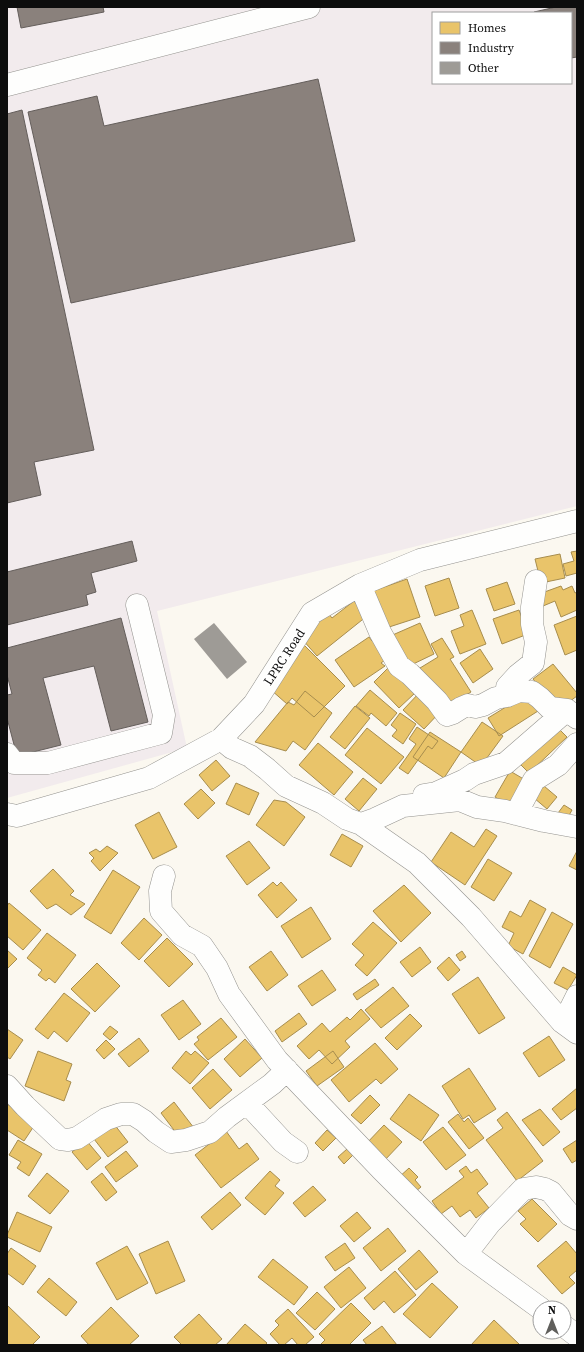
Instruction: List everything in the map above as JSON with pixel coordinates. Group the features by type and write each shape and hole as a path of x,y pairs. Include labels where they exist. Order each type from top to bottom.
{"street":[{"path":"7,85 309,7"},
{"name":"LPRC Road","path":"7,814 17,816 149,778 221,738 254,704 312,613 360,585 420,560 577,521"},
{"path":"507,696 507,687 518,675 533,663 536,642 531,615 536,581"},
{"path":"360,585 380,632 399,666 410,674 448,715 468,705 475,707 483,705 496,698 507,696 519,691 532,692 550,708 572,714"},
{"path":"7,754 14,764 48,763 161,733 164,715 137,605"},
{"path":"368,822 382,809 392,803 436,793 465,780 474,774 506,763 572,714"},
{"path":"221,738 232,748 250,756 286,786 323,803 347,819 368,822 417,863 471,917 570,1027"},
{"path":"516,814 534,780 558,765 577,744"},
{"path":"368,822 403,806 460,800 477,807 577,827"},
{"path":"164,876 160,892 161,911 182,935 202,946 217,968 229,994 278,1060 381,1169 466,1254 532,1302"},
{"path":"570,1027 568,1014 577,996"},
{"path":"7,1086 14,1095 60,1139 68,1140 77,1138 106,1119 121,1114 133,1114 171,1142 186,1140 210,1132 288,1070"},
{"path":"247,1103 284,1142 297,1152"},
{"path":"466,1254 490,1223 523,1189 536,1187 551,1192 570,1215 577,1219"}],"shaded area":[{"path":"7,7 577,7 577,506 157,611 187,748 7,798"}],"building: Homes":[{"path":"577,551 577,573 566,576 563,564 574,561 571,552"},
{"path":"560,554 565,578 541,583 535,559"},
{"path":"449,578 459,608 435,616 425,586"},
{"path":"407,579 420,617 386,628 373,591"},
{"path":"507,582 515,604 494,611 486,589"},
{"path":"561,586 563,590 572,586 575,593 577,592 577,610 561,617 555,601 543,606 539,594"},
{"path":"354,601 367,616 317,656 302,639 315,628 313,625 328,613 332,618"},
{"path":"472,610 486,644 460,654 451,631 464,626 460,615"},
{"path":"519,610 528,634 502,644 493,619"},
{"path":"577,616 577,650 565,655 554,625"},
{"path":"420,623 434,654 409,666 388,637"},
{"path":"369,637 372,641 376,638 389,657 381,663 385,666 354,687 335,660"},
{"path":"442,638 454,657 450,659 471,692 445,708 420,668 438,657 431,644"},
{"path":"302,643 345,686 314,717 292,698 287,704 262,682"},
{"path":"480,649 493,669 473,683 460,663"},
{"path":"553,664 577,693 577,696 558,710 533,679"},
{"path":"390,666 415,693 399,708 374,682"},
{"path":"370,690 397,713 386,726 371,713 369,716 356,706"},
{"path":"305,691 332,713 305,750 293,741 286,751 255,742 288,702 294,705"},
{"path":"421,691 441,711 424,729 403,710"},
{"path":"527,694 538,711 499,736 488,718"},
{"path":"355,706 370,718 345,749 330,737"},
{"path":"400,713 416,724 403,744 392,736 397,730 391,725"},
{"path":"482,722 503,736 481,766 461,752"},
{"path":"554,724 567,737 529,773 520,764"},
{"path":"417,727 438,741 432,749 428,746 408,774 399,768 416,744 409,739"},
{"path":"367,728 404,757 381,784 345,755"},
{"path":"430,732 461,752 444,778 413,757"},
{"path":"318,743 353,772 334,795 299,765"},
{"path":"216,760 230,776 212,791 199,775"},
{"path":"510,771 527,781 512,807 495,797"},
{"path":"363,778 377,789 359,811 345,799"},
{"path":"236,783 259,793 249,815 226,804"},
{"path":"544,786 557,797 547,809 534,798"},
{"path":"201,789 215,803 198,819 184,804"},
{"path":"274,800 286,802 305,817 284,846 256,825"},
{"path":"564,805 572,810 567,819 558,813"},
{"path":"159,812 177,847 153,859 135,825"},
{"path":"486,829 497,836 465,885 431,862 451,832 474,847"},
{"path":"342,834 363,846 351,867 330,855"},
{"path":"249,841 270,868 247,885 226,856"},
{"path":"107,846 118,853 100,871 91,861 94,858 89,853 96,849 100,852"},
{"path":"577,851 577,870 569,866"},
{"path":"488,859 512,873 494,901 471,887"},
{"path":"53,869 74,891 70,895 85,904 71,915 56,904 47,909 30,891"},
{"path":"113,870 140,887 111,934 84,917"},
{"path":"273,882 277,886 281,882 297,900 277,918 258,895"},
{"path":"404,885 431,913 401,942 373,911"},
{"path":"530,900 546,909 523,954 508,946 514,933 502,927 510,911 521,917"},
{"path":"9,903 41,930 23,950 7,936 7,906"},
{"path":"311,907 331,939 302,958 281,926"},
{"path":"552,912 573,924 550,968 529,956"},
{"path":"144,918 162,935 139,960 121,943"},
{"path":"373,922 397,943 367,976 355,965 364,955 352,944"},
{"path":"47,933 76,955 55,983 49,978 46,981 38,975 42,970 27,958"},
{"path":"167,938 193,964 169,987 144,961"},
{"path":"420,947 431,962 412,977 400,962"},
{"path":"7,950 17,959 7,969"},
{"path":"271,951 288,975 267,991 249,967"},
{"path":"462,951 466,957 460,961 456,955"},
{"path":"449,957 460,970 448,981 437,968"},
{"path":"97,963 120,986 95,1012 71,989"},
{"path":"563,967 577,975 568,990 554,983"},
{"path":"322,970 336,990 312,1006 298,986"},
{"path":"478,977 505,1018 479,1034 452,994"},
{"path":"375,979 379,985 357,1000 353,994"},
{"path":"393,987 409,1006 381,1028 365,1010"},
{"path":"64,993 90,1013 67,1042 54,1031 48,1039 35,1029"},
{"path":"183,1000 201,1024 179,1040 161,1015"},
{"path":"361,1009 370,1019 345,1041 350,1047 332,1064 319,1050 309,1059 297,1046 322,1023 330,1032 347,1017 350,1020"},
{"path":"299,1013 307,1024 282,1042 275,1031"},
{"path":"410,1014 422,1026 397,1050 385,1038"},
{"path":"221,1018 237,1037 208,1060 194,1044 199,1040 197,1037"},
{"path":"110,1026 118,1032 110,1040 103,1034"},
{"path":"7,1029 23,1040 10,1059 7,1057"},
{"path":"549,1036 565,1060 539,1077 523,1053"},
{"path":"139,1038 149,1051 129,1067 118,1054"},
{"path":"245,1039 262,1058 240,1077 224,1059"},
{"path":"106,1040 115,1049 104,1059 96,1050"},
{"path":"375,1043 398,1069 381,1084 376,1079 349,1102 331,1080"},
{"path":"38,1051 72,1064 66,1080 71,1082 64,1101 25,1086"},
{"path":"186,1051 191,1055 195,1051 209,1063 190,1084 172,1068"},
{"path":"333,1051 344,1067 317,1086 306,1071"},
{"path":"469,1068 496,1109 474,1123 469,1115 463,1119 442,1086"},
{"path":"213,1069 232,1090 210,1109 192,1088"},
{"path":"577,1088 577,1108 561,1120 552,1109"},
{"path":"409,1094 439,1115 421,1141 390,1119"},
{"path":"370,1095 380,1105 361,1124 351,1115"},
{"path":"174,1102 194,1128 180,1138 161,1113"},
{"path":"7,1104 36,1123 24,1141 7,1130"},
{"path":"540,1109 560,1132 543,1146 522,1120"},
{"path":"507,1112 543,1161 517,1181 486,1140 503,1128 497,1120"},
{"path":"458,1114 464,1122 468,1118 484,1138 469,1149 448,1122"},
{"path":"114,1124 128,1142 108,1157 94,1139"},
{"path":"384,1125 402,1142 383,1162 365,1145"},
{"path":"443,1127 466,1155 446,1170 423,1142"},
{"path":"327,1130 336,1138 323,1151 315,1143"},
{"path":"226,1131 239,1149 247,1143 259,1159 221,1188 195,1155"},
{"path":"18,1140 42,1154 29,1176 17,1168 21,1162 9,1155"},
{"path":"86,1140 101,1158 87,1170 72,1152"},
{"path":"577,1140 577,1160 572,1163 563,1149"},
{"path":"347,1149 353,1155 344,1164 338,1157"},
{"path":"126,1151 138,1166 116,1182 105,1167"},
{"path":"466,1166 471,1173 477,1169 488,1184 477,1193 489,1208 476,1218 470,1210 460,1217 452,1206 441,1214 432,1201 464,1177 459,1171"},
{"path":"409,1168 418,1177 415,1180 421,1187 411,1195 397,1179"},
{"path":"270,1171 280,1180 275,1186 284,1193 265,1215 245,1198"},
{"path":"47,1173 69,1191 50,1214 28,1196"},
{"path":"102,1173 117,1192 106,1201 91,1182"},
{"path":"313,1186 326,1200 305,1217 293,1203"},
{"path":"230,1192 241,1205 212,1230 201,1217"},
{"path":"532,1199 557,1224 538,1242 520,1224 526,1219 518,1211"},
{"path":"17,1212 52,1227 40,1252 7,1237"},
{"path":"357,1212 371,1228 354,1242 340,1226"},
{"path":"388,1228 406,1251 381,1271 363,1248"},
{"path":"168,1241 185,1281 156,1294 139,1254"},
{"path":"566,1241 577,1254 577,1270 569,1277 575,1283 562,1294 537,1266"},
{"path":"345,1243 355,1258 335,1271 325,1257"},
{"path":"127,1246 148,1283 117,1300 96,1263"},
{"path":"11,1248 36,1266 23,1285 7,1273 7,1254"},
{"path":"419,1250 438,1272 416,1290 398,1269"},
{"path":"273,1259 308,1287 294,1305 258,1277"},
{"path":"349,1267 366,1288 341,1308 324,1287"},
{"path":"395,1271 416,1295 394,1313 384,1301 374,1310 364,1298"},
{"path":"49,1278 77,1302 66,1316 37,1292"},
{"path":"432,1283 458,1307 430,1338 403,1314"},
{"path":"317,1292 335,1309 315,1330 296,1313"},
{"path":"351,1303 371,1323 349,1345 320,1345 325,1340 319,1334"},
{"path":"7,1305 40,1337 32,1345 7,1345"},
{"path":"111,1307 139,1336 129,1345 89,1345 81,1336"},
{"path":"288,1309 314,1337 305,1345 298,1345 292,1338 284,1345 280,1345 270,1334 279,1325 275,1321"},
{"path":"199,1314 222,1339 215,1345 182,1345 174,1337"},
{"path":"494,1320 520,1345 471,1345"},
{"path":"245,1324 267,1343 265,1345 226,1345"},
{"path":"382,1326 397,1345 367,1345 363,1340"}],"building: Industry":[{"path":"17,7 103,7 104,12 21,28"},
{"path":"556,7 577,7 577,57 572,58 572,12 534,12"},
{"path":"318,79 355,241 71,303 28,112 97,96 104,126"},
{"path":"22,110 94,450 34,462 41,495 7,503 7,114"},
{"path":"132,541 137,561 91,573 96,592 86,595 88,605 7,625 7,572"},
{"path":"121,618 148,722 111,731 94,666 43,678 61,745 17,756 7,718 7,695 12,694 7,675 7,648"}],"building: Other":[{"path":"214,623 247,662 227,679 194,639"}]}
